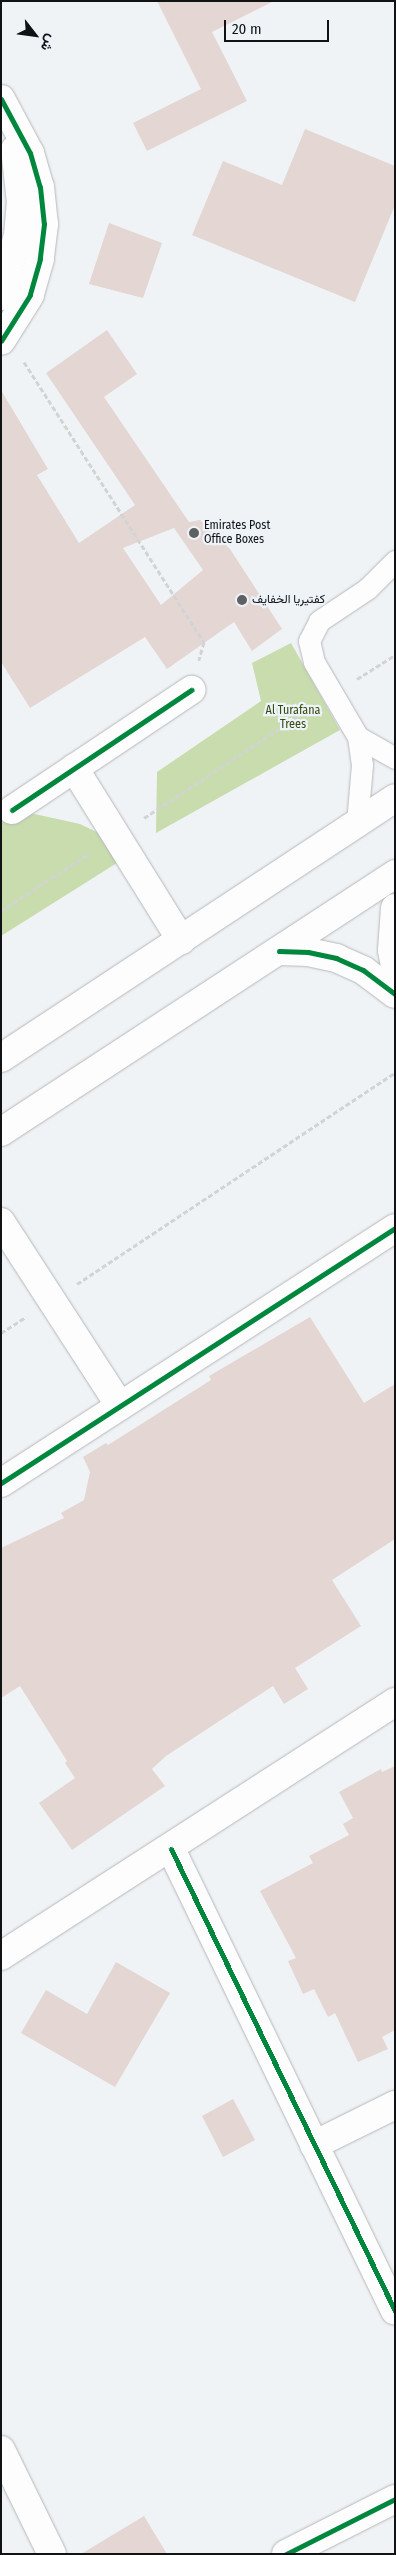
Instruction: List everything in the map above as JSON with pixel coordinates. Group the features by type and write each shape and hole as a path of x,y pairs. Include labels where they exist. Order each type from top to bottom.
{"street":[{"path":"1,296 18,235 21,203 19,171 3,102"},
{"path":"3,102 30,153 40,187 44,224 40,260 30,295 4,338"},
{"path":"12,810 191,690"},
{"path":"74,768 181,940"},
{"path":"1,1058 395,798"},
{"path":"1,1132 395,874"},
{"path":"395,908 392,950 395,967"},
{"path":"279,951 308,952 336,958 362,970 395,994"},
{"path":"1,1222 120,1406"},
{"path":"1,1483 395,1228"},
{"path":"1,1956 171,1849 395,1702"},
{"path":"171,1849 395,2311"},
{"path":"314,2145 395,2105"},
{"path":"1,2450 52,2554"},
{"path":"286,2554 395,2499"}],"lane":[{"path":"357,823 362,765 358,738 309,652 312,630 318,621 366,589 395,561"},
{"path":"358,738 395,758"}],"path":[{"path":"4,338 204,642 191,690"},
{"path":"1,911 395,655"},
{"path":"1,1333 395,1074"}],"green space":[{"name":"Al Turafana Trees","path":"291,643 340,730 156,833 157,772 261,701 252,663"},
{"path":"21,811 80,824 136,851 1,936 1,823"}],"building":[{"path":"157,1 274,1 212,32 247,101 147,151 133,123 201,89"},
{"path":"305,129 395,166 395,205 355,302 192,235 223,161 282,185"},
{"path":"109,223 162,243 143,298 89,284"},
{"path":"107,330 137,374 104,397 189,522 200,520 230,549 282,629 252,651 234,622 167,669 145,637 30,708 1,662 1,390 48,469 37,475 79,543 135,505 46,373","holes":["174,528 203,570 161,605 123,548"]},
{"path":"310,1317 364,1403 395,1384 395,1539 332,1580 361,1626 295,1668 308,1689 284,1704 273,1686 166,1756 152,1769 165,1786 72,1850 39,1803 75,1778 65,1763 67,1761 20,1686 1,1698 1,1548 64,1518 61,1513 84,1500 90,1472 83,1457 106,1443 108,1445 211,1380 209,1376"},
{"path":"395,1766 395,2030 382,2037 388,2049 358,2062 335,2013 328,2017 314,1989 303,1994 288,1961 296,1958 260,1891 313,1863 309,1856 349,1835 343,1824 353,1818 339,1792 381,1769 382,1772"},
{"path":"116,1962 170,1993 115,2087 21,2033 46,1990 87,2014"},
{"path":"233,2099 255,2140 223,2157 202,2116"},
{"path":"144,2516 167,2554 81,2554"}],"cycle path":[{"path":"1,99 30,153 40,187 44,224 40,259 30,295 1,341"},
{"path":"12,810 191,690"},
{"path":"279,951 308,952 336,958 363,970 395,994"},
{"path":"1,1483 395,1228"},
{"path":"171,1849 395,2311"},
{"path":"286,2554 395,2499"}],"place":[{"name":"Emirates Post Office Boxes","path":"194,533"},
{"name":"كفتيريا الخفايف","path":"242,600"}]}
